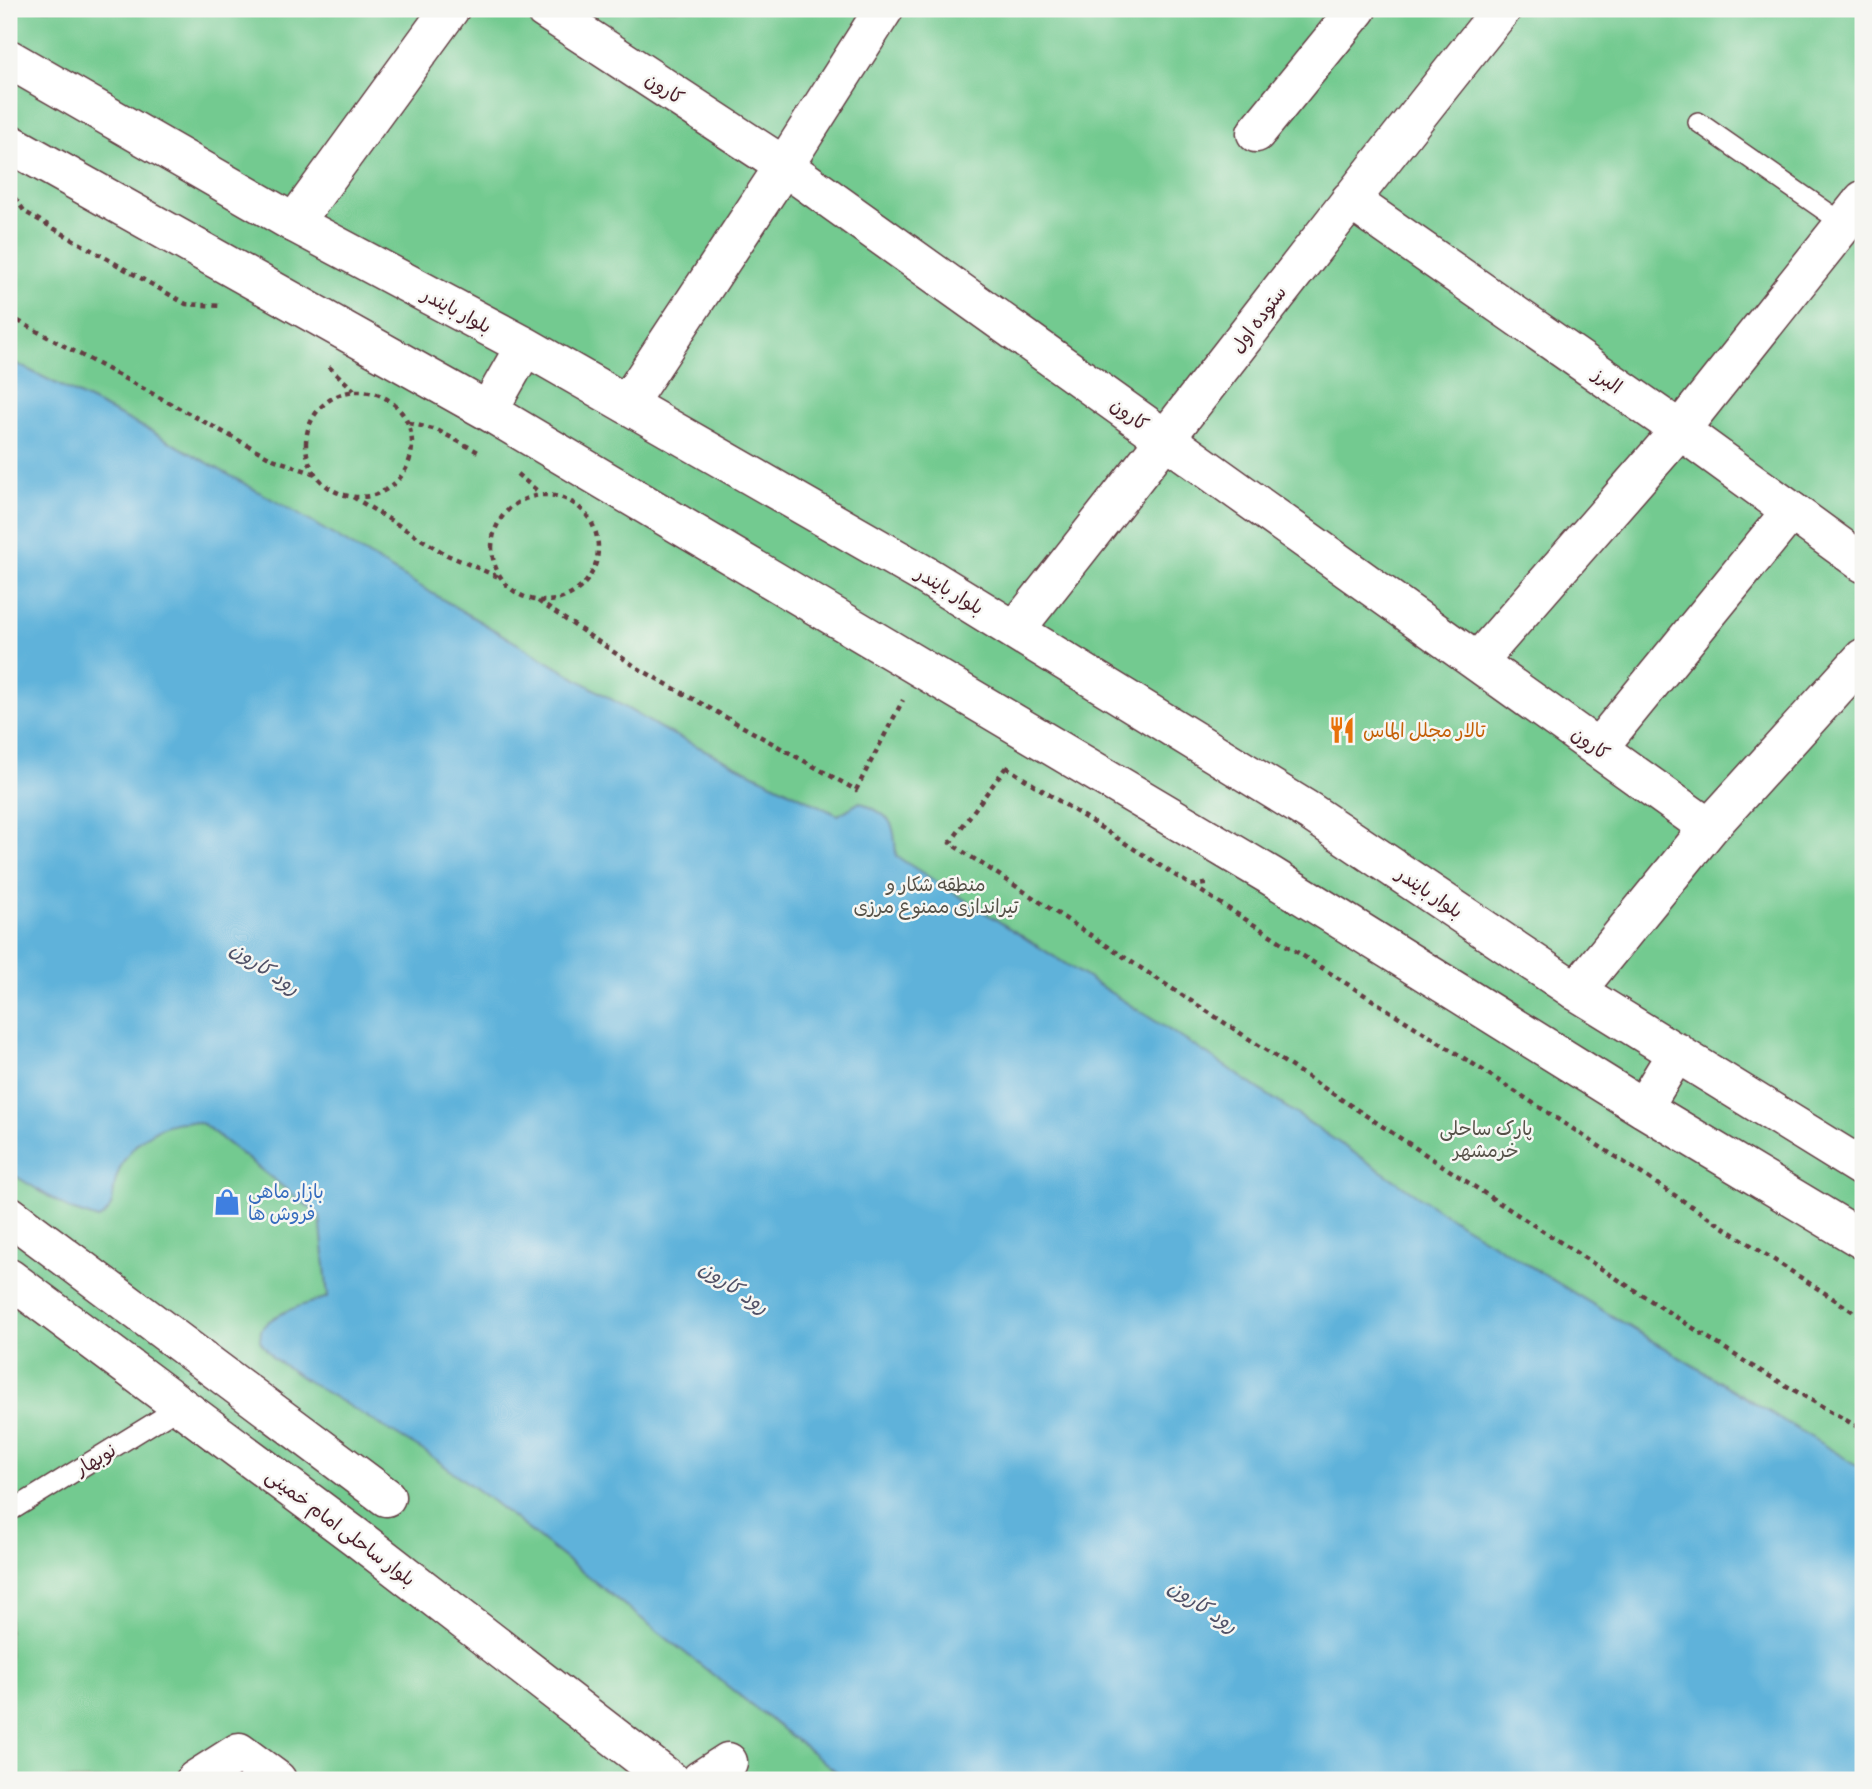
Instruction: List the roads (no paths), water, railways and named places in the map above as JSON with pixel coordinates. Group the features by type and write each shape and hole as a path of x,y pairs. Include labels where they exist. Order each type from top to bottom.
{"street":[{"path":"294,223 450,9"},
{"name":"کارون","path":"544,9 784,166 1709,828"},
{"path":"627,404 884,9"},
{"path":"1256,133 1357,9"},
{"name":"ستوده اول","path":"1015,630 1166,440 1491,13"},
{"name":"بلوار بایندر","path":"9,59 294,223 525,346 923,574 1310,812 1576,990 1863,1168"},
{"path":"9,143 488,411 1271,876 1643,1108 1863,1240"},
{"name":"البرز","path":"1350,200 1679,430 1863,563"},
{"path":"1478,661 1679,430 1854,212"},
{"path":"488,411 525,346"},
{"path":"1598,748 1791,511"},
{"path":"1576,990 1709,828 1863,658"},
{"path":"1643,1108 1677,1052"},
{"path":"9,1216 386,1497"},
{"name":"بلوار ساحلی امام خمینی","path":"9,1278 356,1537 670,1780"},
{"path":"195,1780 239,1752 277,1780"}],"lane":[{"path":"1698,122 1854,212"},
{"name":"نوبهار","path":"9,1511 181,1406"}],"water":[{"name":"رود کارون","path":"9,360 151,431 291,510 662,729 838,815 860,802 879,812 892,827 896,856 1207,1054 1448,1216 1863,1469 1863,1780 847,1780 427,1453 273,1358 260,1341 261,1330 266,1324 292,1309 328,1297 320,1216 203,1124 176,1123 151,1133 140,1142 130,1152 117,1176 111,1206 104,1216 98,1219 71,1210 9,1172"}],"place":[{"name":"تالار مجلل الماس","path":"1342,730"},
{"name":"بازار ماهی فروش ها","path":"227,1202"}],"park label":[{"name":"منطقه شکار و تیراندازی ممنوع مرزی","path":"936,895"},
{"name":"پارک ساحلی خرمشهر","path":"1486,1139"}]}
